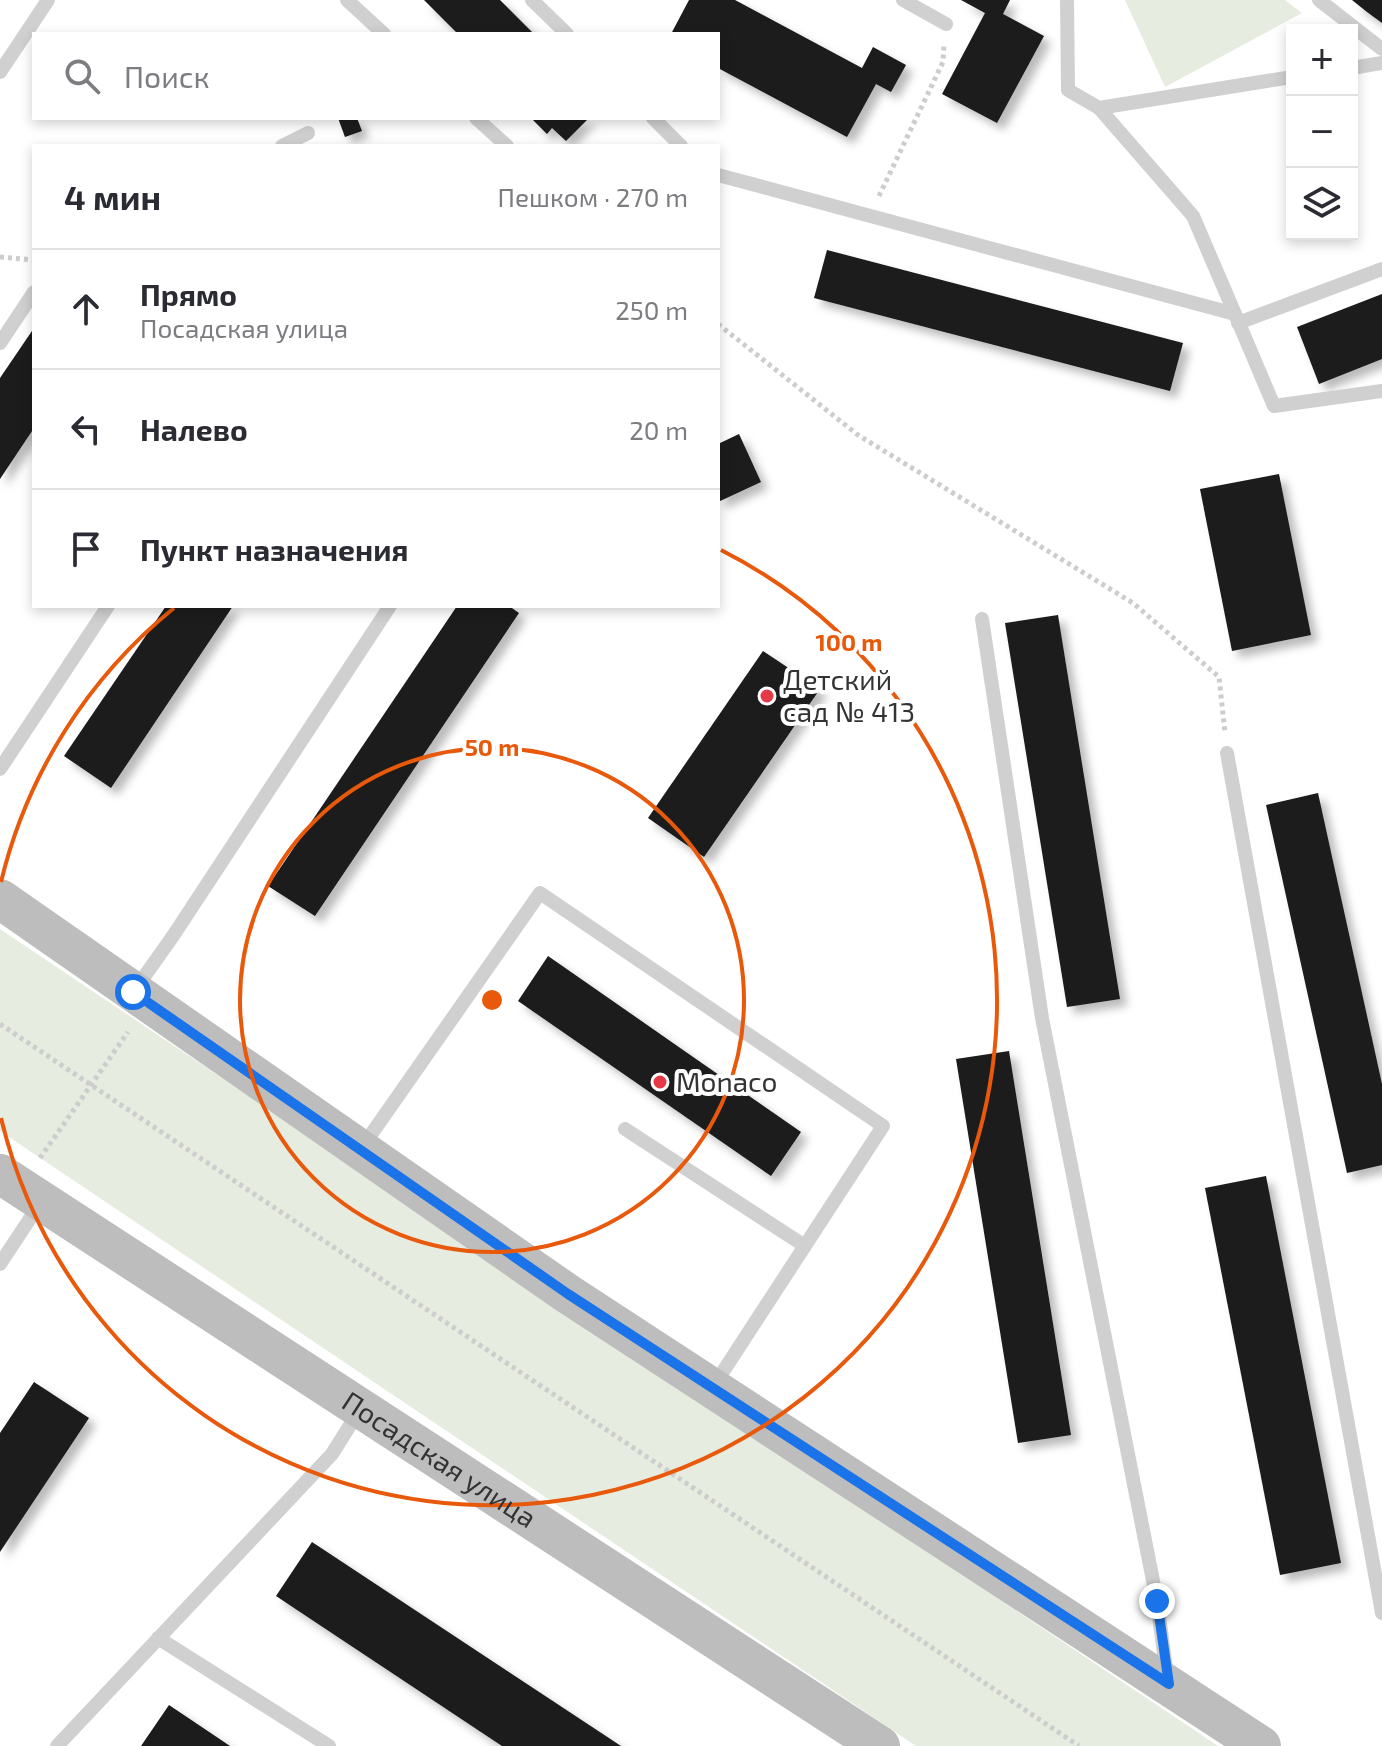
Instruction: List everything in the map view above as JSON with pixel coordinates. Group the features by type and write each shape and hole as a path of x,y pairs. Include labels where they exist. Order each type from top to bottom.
{"street":[{"path":"0,899 568,1294 1261,1746"},
{"name":"Посадская улица","path":"20,1187 880,1746"}],"lane":[{"path":"0,72 48,0"},
{"path":"347,0 382,32"},
{"path":"532,0 565,32"},
{"path":"903,0 946,24"},
{"path":"1067,0 1068,90 1099,108 1193,216 1274,406 1382,391"},
{"path":"1319,0 1382,49"},
{"path":"1358,67 1382,63"},
{"path":"1099,108 1286,78"},
{"path":"478,120 505,144"},
{"path":"655,120 679,144"},
{"path":"286,144 308,133"},
{"path":"720,176 1237,319 1382,269"},
{"path":"0,343 32,295"},
{"path":"0,769 107,608"},
{"path":"141,997 182,922 389,608"},
{"path":"982,619 1042,1018 1157,1601 1169,1684"},
{"path":"1227,753 1382,1613"},
{"path":"360,1150 540,893 883,1126 712,1389"},
{"path":"625,1129 805,1246"},
{"path":"0,1264 20,1187"},
{"path":"57,1746 332,1454 362,1408"},
{"path":"158,1638 329,1746"}],"path":[{"path":"869,216 943,62 946,24"},
{"path":"0,257 32,260"},
{"path":"720,326 858,435 1133,603 1219,677 1227,753"},
{"path":"20,1187 91,1085 141,997"},
{"path":"0,1024 1079,1746"}],"shaded area":[{"path":"1125,0 1285,0 1302,13 1165,87"},
{"path":"0,929 1218,1746 916,1746 0,1131"}],"building":[{"path":"424,0 500,0 532,32 456,32"},
{"path":"689,0 735,0 862,68 873,47 906,65 891,92 876,84 847,137 720,69 720,32 672,32"},
{"path":"961,0 1010,0 1003,14 1044,36 997,123 942,94 985,13"},
{"path":"1352,0 1382,0 1382,23 1367,12"},
{"path":"339,120 358,120 362,131 345,137"},
{"path":"533,120 587,120 566,141 552,128 547,134"},
{"path":"827,250 1183,343 1170,391 814,298"},
{"path":"1382,294 1382,359 1319,384 1297,327"},
{"path":"32,331 32,431 0,479 0,378"},
{"path":"739,434 761,482 720,501 720,443"},
{"path":"1279,474 1311,635 1232,651 1200,489"},
{"path":"165,608 232,608 111,788 64,756"},
{"path":"456,608 512,608 519,613 315,916 268,886"},
{"path":"1058,615 1120,999 1067,1007 1005,623"},
{"path":"763,651 820,689 704,857 648,818"},
{"path":"1318,793 1382,1084 1382,1165 1347,1173 1266,805"},
{"path":"548,956 801,1132 771,1176 518,1001"},
{"path":"1009,1051 1071,1435 1018,1443 956,1059"},
{"path":"1266,1176 1341,1563 1280,1575 1205,1188"},
{"path":"34,1382 89,1418 0,1552 0,1433"},
{"path":"312,1542 621,1746 502,1746 276,1596"},
{"path":"169,1705 230,1746 141,1746"}],"place":[{"name":"Детский сад № 413","path":"767,696"},
{"name":"Monaco","path":"660,1082"}],"route":[{"path":"133,992 568,1294 1169,1684 1157,1601"}]}
